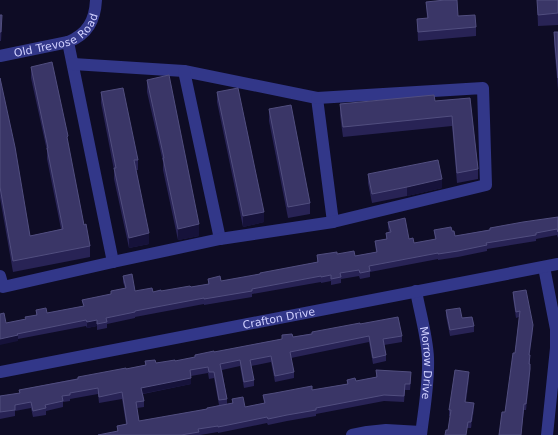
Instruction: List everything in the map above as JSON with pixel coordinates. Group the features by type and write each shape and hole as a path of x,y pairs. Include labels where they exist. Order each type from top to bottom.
{"street":[{"name":"Old Trevose Road","path":"0,56 76,39 87,30 94,17 96,0"},
{"path":"68,42 113,262"},
{"path":"0,276 2,287 220,239 334,222 486,185 483,88 317,98 184,71 73,64"},
{"path":"184,71 220,239"},
{"path":"317,98 334,222"},
{"name":"Crafton Drive","path":"0,372 558,264"},
{"path":"544,266 556,329 556,348 547,435"},
{"name":"Morrow Drive","path":"416,291 428,359 428,388 421,433"},
{"path":"352,435 386,430 421,433"}],"building":[{"path":"457,0 458,16 475,15 476,27 418,32 417,19 428,18 426,2"},
{"path":"537,0 558,0 558,13 538,15"},
{"path":"0,15 2,15 1,32 0,32"},
{"path":"554,32 558,32 558,78"},
{"path":"52,62 68,136 84,225 86,224 90,246 13,261 0,187 0,78 15,147 30,236 63,229 31,67"},
{"path":"169,75 199,224 178,229 147,80"},
{"path":"123,88 138,160 134,160 149,233 129,238 114,168 116,168 101,92"},
{"path":"238,88 264,212 243,216 217,92"},
{"path":"434,95 435,101 470,98 478,169 457,173 452,116 343,127 340,104"},
{"path":"291,105 310,203 288,207 269,109"},
{"path":"438,160 442,179 372,194 368,174"},
{"path":"558,217 558,232 557,229 536,233 536,235 486,243 487,245 458,251 438,253 369,266 370,271 360,273 359,270 340,273 341,277 331,279 331,275 321,276 252,289 252,291 135,311 106,318 107,322 97,324 97,320 87,322 86,320 17,334 18,335 0,339 0,314 4,313 6,323 37,315 36,310 46,308 47,313 84,306 82,300 111,294 111,291 126,288 123,276 132,274 135,291 152,288 153,292 191,287 209,284 208,279 220,276 221,281 318,262 317,255 354,251 355,256 377,252 375,241 387,239 386,233 391,232 388,222 405,218 409,239 413,238 414,243 436,239 434,230 451,227 455,236 490,230 490,228"},
{"path":"526,290 533,325 529,355 530,369 526,404 524,404 521,435 499,435 502,412 505,412 513,353 515,353 520,311 516,312 513,292"},
{"path":"460,308 462,318 472,317 474,326 450,330 446,310"},
{"path":"398,317 402,336 383,339 386,355 373,358 369,336 290,352 294,372 275,376 271,356 250,360 254,380 244,382 240,360 220,364 227,399 219,400 214,372 209,372 208,367 190,370 191,378 141,388 144,401 136,402 139,421 233,403 232,399 243,397 245,407 265,403 263,395 312,386 312,390 348,384 347,380 355,378 356,381 377,377 376,370 411,372 410,384 405,384 404,396 384,395 268,419 267,417 218,427 198,429 199,432 181,435 98,435 118,431 117,426 127,424 122,392 99,397 98,388 62,396 63,401 45,405 46,408 33,411 31,402 15,405 15,410 0,412 0,396 20,393 19,390 78,379 78,377 146,365 145,361 155,360 156,363 175,361 214,351 282,339 282,335 292,334 293,337 312,334 312,332"},
{"path":"455,370 469,372 465,402 474,403 471,422 468,422 466,435 445,435 446,430 448,430 451,410 449,410"}]}
